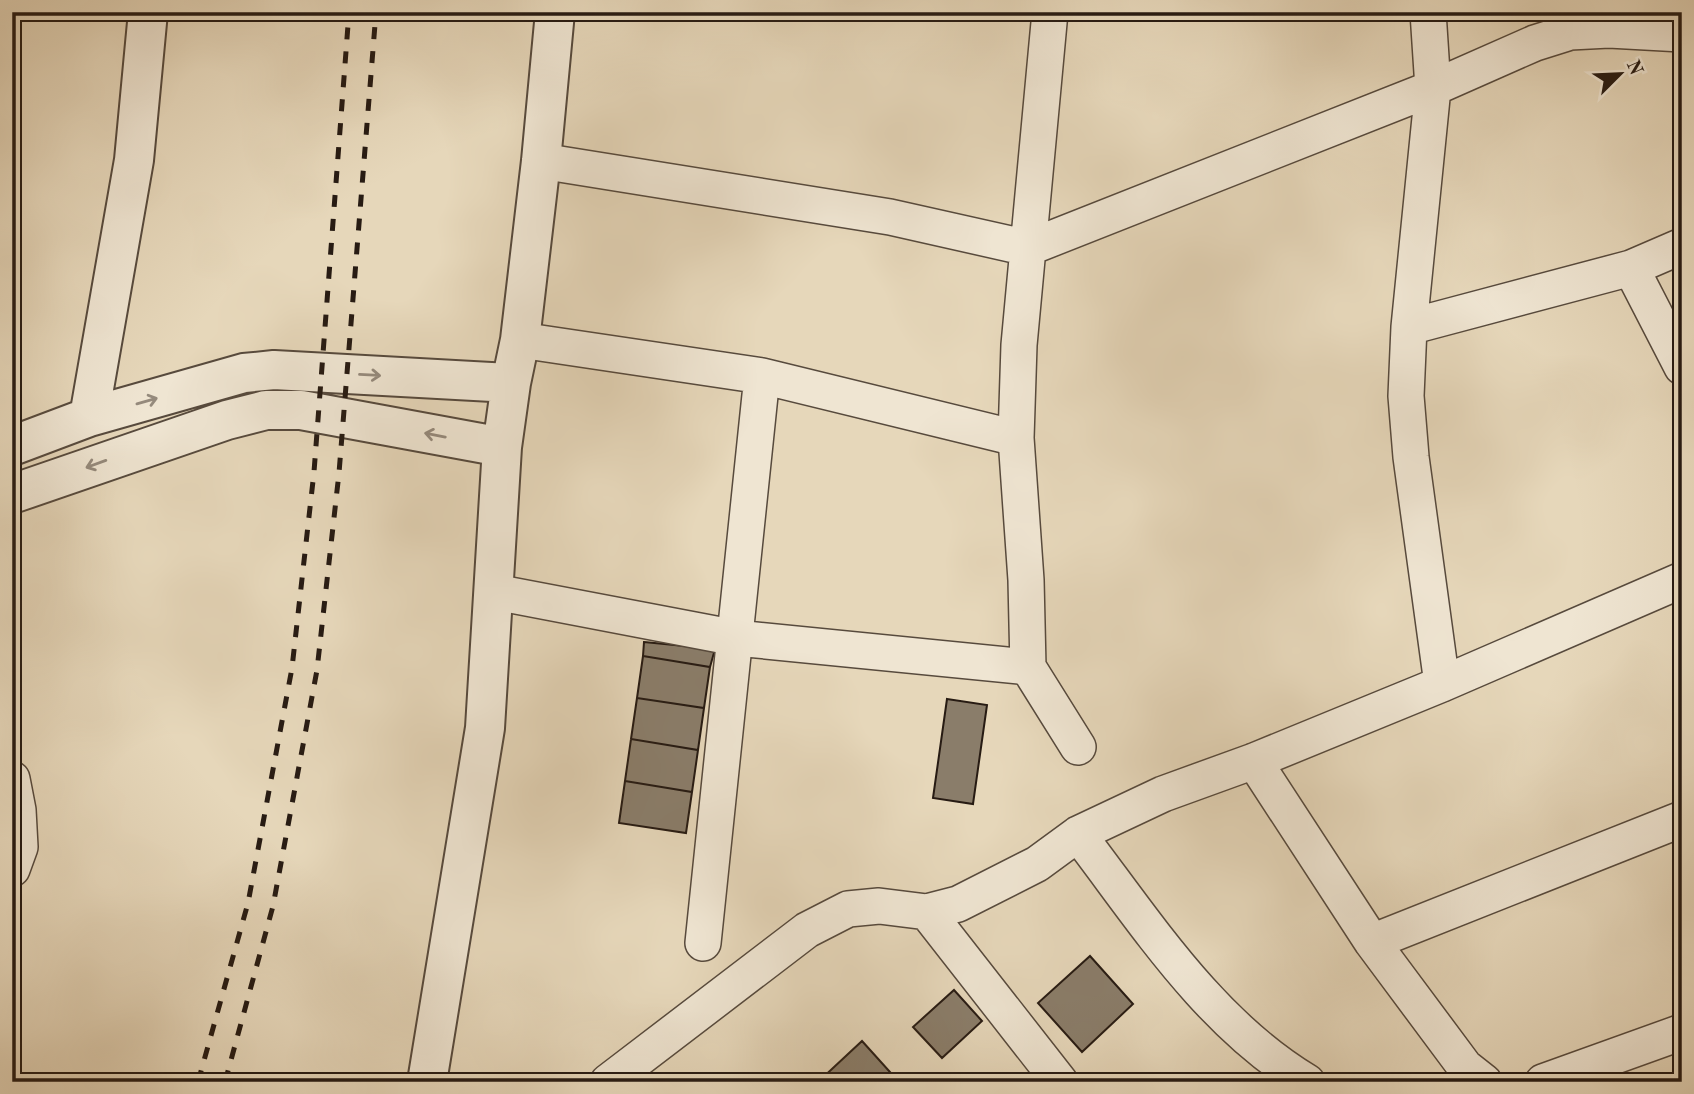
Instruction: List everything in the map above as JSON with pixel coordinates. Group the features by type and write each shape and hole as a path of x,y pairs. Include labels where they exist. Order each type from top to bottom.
{"street":[{"path":"89,417 134,160 148,12"},
{"path":"427,1082 485,728 502,447 520,340 555,12"},
{"path":"1050,12 1019,345 1016,438 1026,580 1027,667 1078,747"},
{"path":"1429,12 1433,88 1409,327 1406,396 1411,457 1442,684"},
{"path":"541,161 890,218 1028,248 1433,88 1535,43 1570,32 1609,30 1682,34"},
{"path":"1409,327 1632,268 1682,246"},
{"path":"1632,268 1682,368"},
{"path":"520,340 762,376 1016,438"},
{"path":"12,446 89,417 244,373 274,370 511,383"},
{"path":"703,943 762,376"},
{"path":"12,494 141,448 266,410 301,410 502,447"},
{"path":"608,1082 807,930 848,909 879,905 927,912 957,904 1037,864 1078,834 1163,794 1254,761 1442,684 1682,580"},
{"path":"495,592 736,638 1027,667"},
{"path":"1254,761 1372,942 1465,1067 1484,1082"},
{"path":"12,779 18,810 20,847 12,869"},
{"path":"1372,942 1682,819"},
{"path":"1078,834 1199,990 1232,1026 1307,1082"},
{"path":"927,912 1060,1082"},
{"path":"1543,1082 1682,1032"}],"building":[{"path":"644,642 715,649 710,667 643,656"},
{"path":"643,656 710,667 704,708 637,698"},
{"path":"637,698 704,708 698,750 631,739"},
{"path":"947,699 987,705 973,804 933,798"},
{"path":"631,739 698,750 692,792 625,781"},
{"path":"625,781 692,792 686,833 619,823"},
{"path":"1090,956 1133,1004 1082,1052 1038,1003"},
{"path":"954,990 982,1021 942,1058 913,1027"},
{"path":"862,1041 899,1082 818,1082"}],"railway":[{"path":"198,1082 248,903 292,668 314,472 349,12"},
{"path":"225,1082 273,906 317,670 339,473 376,12"}]}
